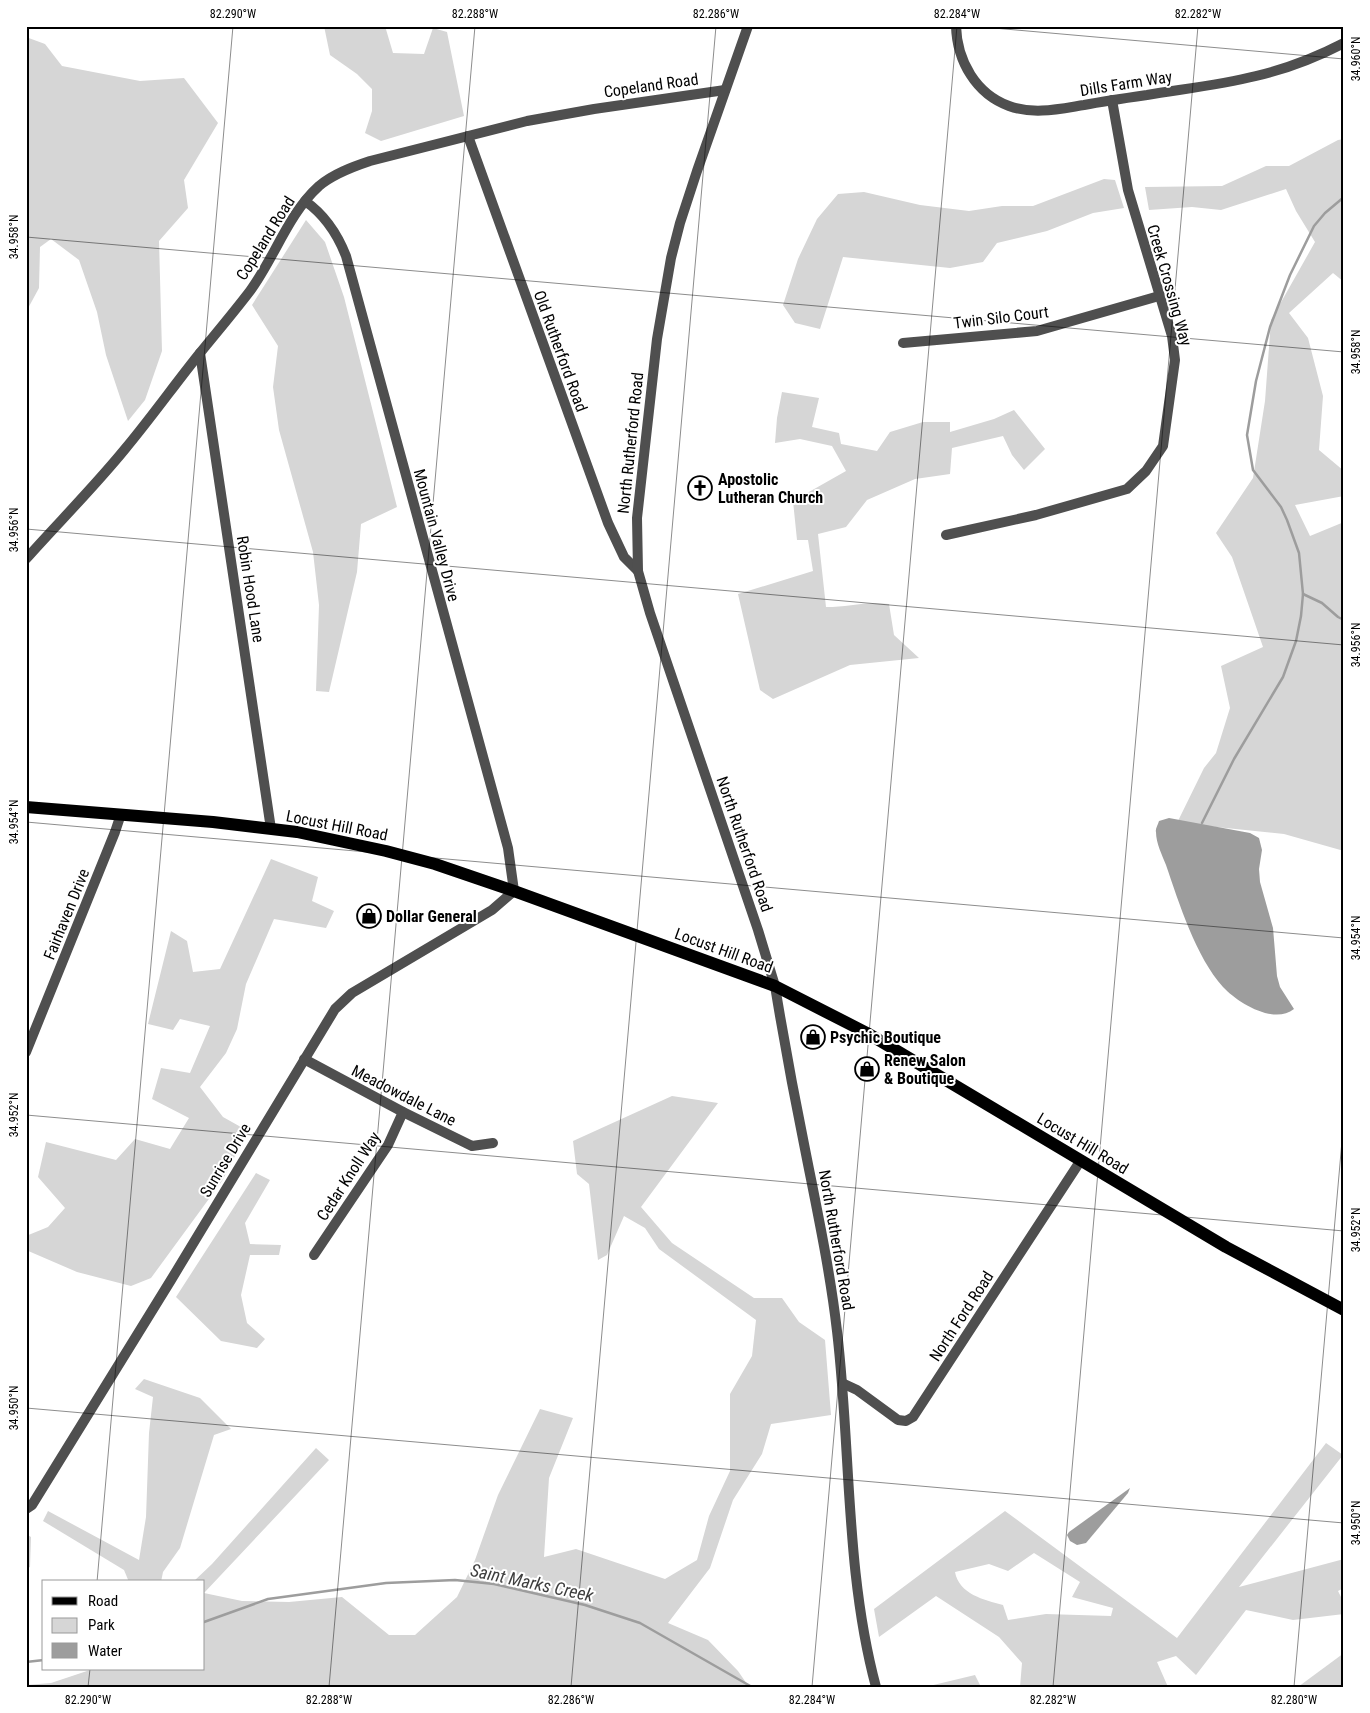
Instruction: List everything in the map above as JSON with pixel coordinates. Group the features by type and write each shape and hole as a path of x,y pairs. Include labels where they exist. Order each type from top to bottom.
{"main road":[{"name":"Locust Hill Road","path":"26,807 207,821 326,838 386,851 435,864 514,891 775,986 867,1033 1226,1247 1344,1310"}],"street":[{"name":"North Rutherford Road","path":"748,26 680,223 664,292 637,518 638,571 660,643 752,912 775,986 791,1081 829,1276 837,1331 850,1504 859,1593 868,1652 876,1687"},
{"name":"Dills Farm Way","path":"956,26 959,49 969,73 982,89 998,101 1016,108 1034,111 1256,76 1315,56 1344,42"},
{"name":"Copeland Road","path":"26,559 123,452 153,415 251,290 305,201 321,184 351,168 370,161 527,122 594,109 725,90"},
{"name":"Creek Crossing Way","path":"946,535 1036,515 1126,489 1146,471 1163,446 1175,360 1172,336 1128,190 1112,100"},
{"name":"Old Rutherford Road","path":"468,136 608,523 624,557 638,571"},
{"name":"Mountain Valley Drive","path":"305,201 316,209 330,225 339,239 346,256 508,848 514,891"},
{"name":"Twin Silo Court","path":"903,343 1037,330 1159,296"},
{"name":"Robin Hood Lane","path":"200,353 271,829"},
{"name":"Fairhaven Drive","path":"26,1052 115,832 120,814"},
{"name":"Sunrise Drive","path":"26,1509 32,1505 58,1463 329,1017 352,992 492,910 514,891"},
{"name":"Meadowdale Lane","path":"304,1059 472,1146 493,1143"},
{"name":"Cedar Knoll Way","path":"314,1255 388,1145 404,1112"},
{"name":"North Ford Road","path":"842,1383 857,1390 898,1420 906,1421 913,1418 1080,1160"}],"green space":[{"path":"324,26 385,26 393,53 424,54 433,28 447,32 464,116 381,141 365,133 372,111 372,89 357,74 330,55"},
{"path":"26,37 45,44 62,66 140,81 184,78 218,123 184,180 188,208 159,241 162,351 145,400 128,421 106,355 97,312 79,260 51,239 40,247 39,288 26,312"},
{"path":"1344,139 1344,282 1333,273 1289,313 1308,338 1323,396 1319,450 1344,471 1344,496 1295,505 1310,536 1344,522 1344,851 1284,834 1177,823 1204,768 1216,753 1230,708 1221,666 1263,647 1232,557 1216,533 1253,478 1265,401 1271,320 1315,242 1296,211 1286,189 1221,210 1192,207 1149,210 1145,187 1222,186 1266,166 1289,166 1338,140"},
{"path":"1104,179 1115,180 1124,208 1093,213 1047,231 997,243 983,262 950,268 843,257 820,329 795,323 783,305 798,259 817,219 838,194 864,192 920,205 969,211 1002,206 1033,206"},
{"path":"306,220 325,242 344,297 397,507 361,524 357,572 329,692 316,691 319,605 313,552 279,430 273,387 278,346 252,305"},
{"path":"782,392 819,398 812,427 839,433 841,444 877,451 890,432 923,422 950,422 950,432 994,419 1014,410 1045,449 1024,470 1012,455 1003,436 952,448 950,474 915,479 867,500 846,527 818,534 826,607 873,603 889,604 894,635 919,658 850,665 773,699 760,690 738,594 813,571 808,540 797,540 793,501 846,471 832,446 800,439 775,443"},
{"path":"271,859 318,877 312,901 334,911 326,928 274,919 246,984 237,1029 226,1053 200,1087 223,1117 248,1131 222,1181 151,1278 131,1286 77,1272 26,1250 26,1236 48,1227 65,1208 38,1177 46,1142 116,1160 135,1139 170,1149 189,1118 152,1099 161,1068 190,1073 210,1026 180,1019 173,1030 148,1024 171,931 187,941 193,972 220,969"},
{"path":"672,1096 718,1103 641,1207 672,1243 754,1298 782,1298 799,1322 825,1340 831,1415 771,1424 762,1454 733,1500 710,1568 668,1623 708,1640 738,1671 749,1687 26,1687 26,1685 51,1683 90,1670 205,1670 205,1593 242,1601 289,1602 342,1597 389,1635 415,1635 457,1597 475,1560 498,1495 540,1409 573,1418 549,1478 544,1557 576,1549 665,1579 697,1560 709,1516 730,1471 730,1394 752,1356 756,1320 659,1249 645,1228 624,1216 607,1255 598,1260 589,1184 577,1174 573,1141"},
{"path":"256,1173 270,1180 245,1223 250,1244 281,1245 279,1255 250,1255 241,1295 247,1323 265,1339 257,1348 221,1341 176,1297"},
{"path":"144,1379 200,1398 231,1429 214,1435 180,1548 163,1572 161,1580 128,1580 124,1570 43,1521 48,1511 139,1560 146,1517 149,1433 153,1397 135,1389"},
{"path":"1326,1443 1343,1455 1239,1587 1344,1559 1344,1588 1338,1591 1344,1603 1344,1614 1293,1620 1246,1610 1196,1675 1176,1656 1157,1662 1168,1687 1020,1687 1022,1663 999,1637 936,1596 879,1637 874,1609 1005,1511 1177,1638","holes":["1034,1553 1080,1582 1072,1597 1113,1608 1111,1616 1046,1614 1008,1620 1003,1605 973,1595 967,1591 957,1580 955,1572 989,1564 1008,1571"]},
{"path":"316,1448 329,1460 205,1592 205,1580 195,1580 212,1564"},
{"path":"26,1534 31,1537 30,1567 26,1569"},
{"path":"1344,1653 1344,1687 1298,1687 1302,1684"},
{"path":"975,1675 981,1687 925,1687"}],"water":[{"path":"1169,818 1250,833 1259,838 1262,850 1259,869 1260,882 1273,928 1277,976 1280,987 1294,1009 1277,1015 1257,1010 1230,993 1213,975 1189,929 1158,845 1156,831 1159,821"},
{"path":"1130,1488 1128,1493 1086,1543 1077,1545 1070,1541 1067,1535 1069,1532"}],"waterway":[{"path":"1202,823 1234,759 1283,677 1296,641 1303,594 1299,553 1281,507 1253,470 1247,435 1256,381 1270,327 1290,275 1314,226 1325,213 1344,197"},
{"path":"1303,594 1322,603 1344,620"},
{"name":"Saint Marks Creek","path":"205,1622 268,1599 386,1583 455,1580 494,1584 585,1605 640,1623 752,1687"},
{"name":"Saint Marks Creek","path":"26,1662 42,1660"}],"place":[{"name":"Apostolic Lutheran Church","path":"700,488"},
{"name":"Dollar General","path":"369,916"},
{"name":"Psychic Boutique","path":"813,1037"},
{"name":"Renew Salon & Boutique","path":"867,1069"}]}
